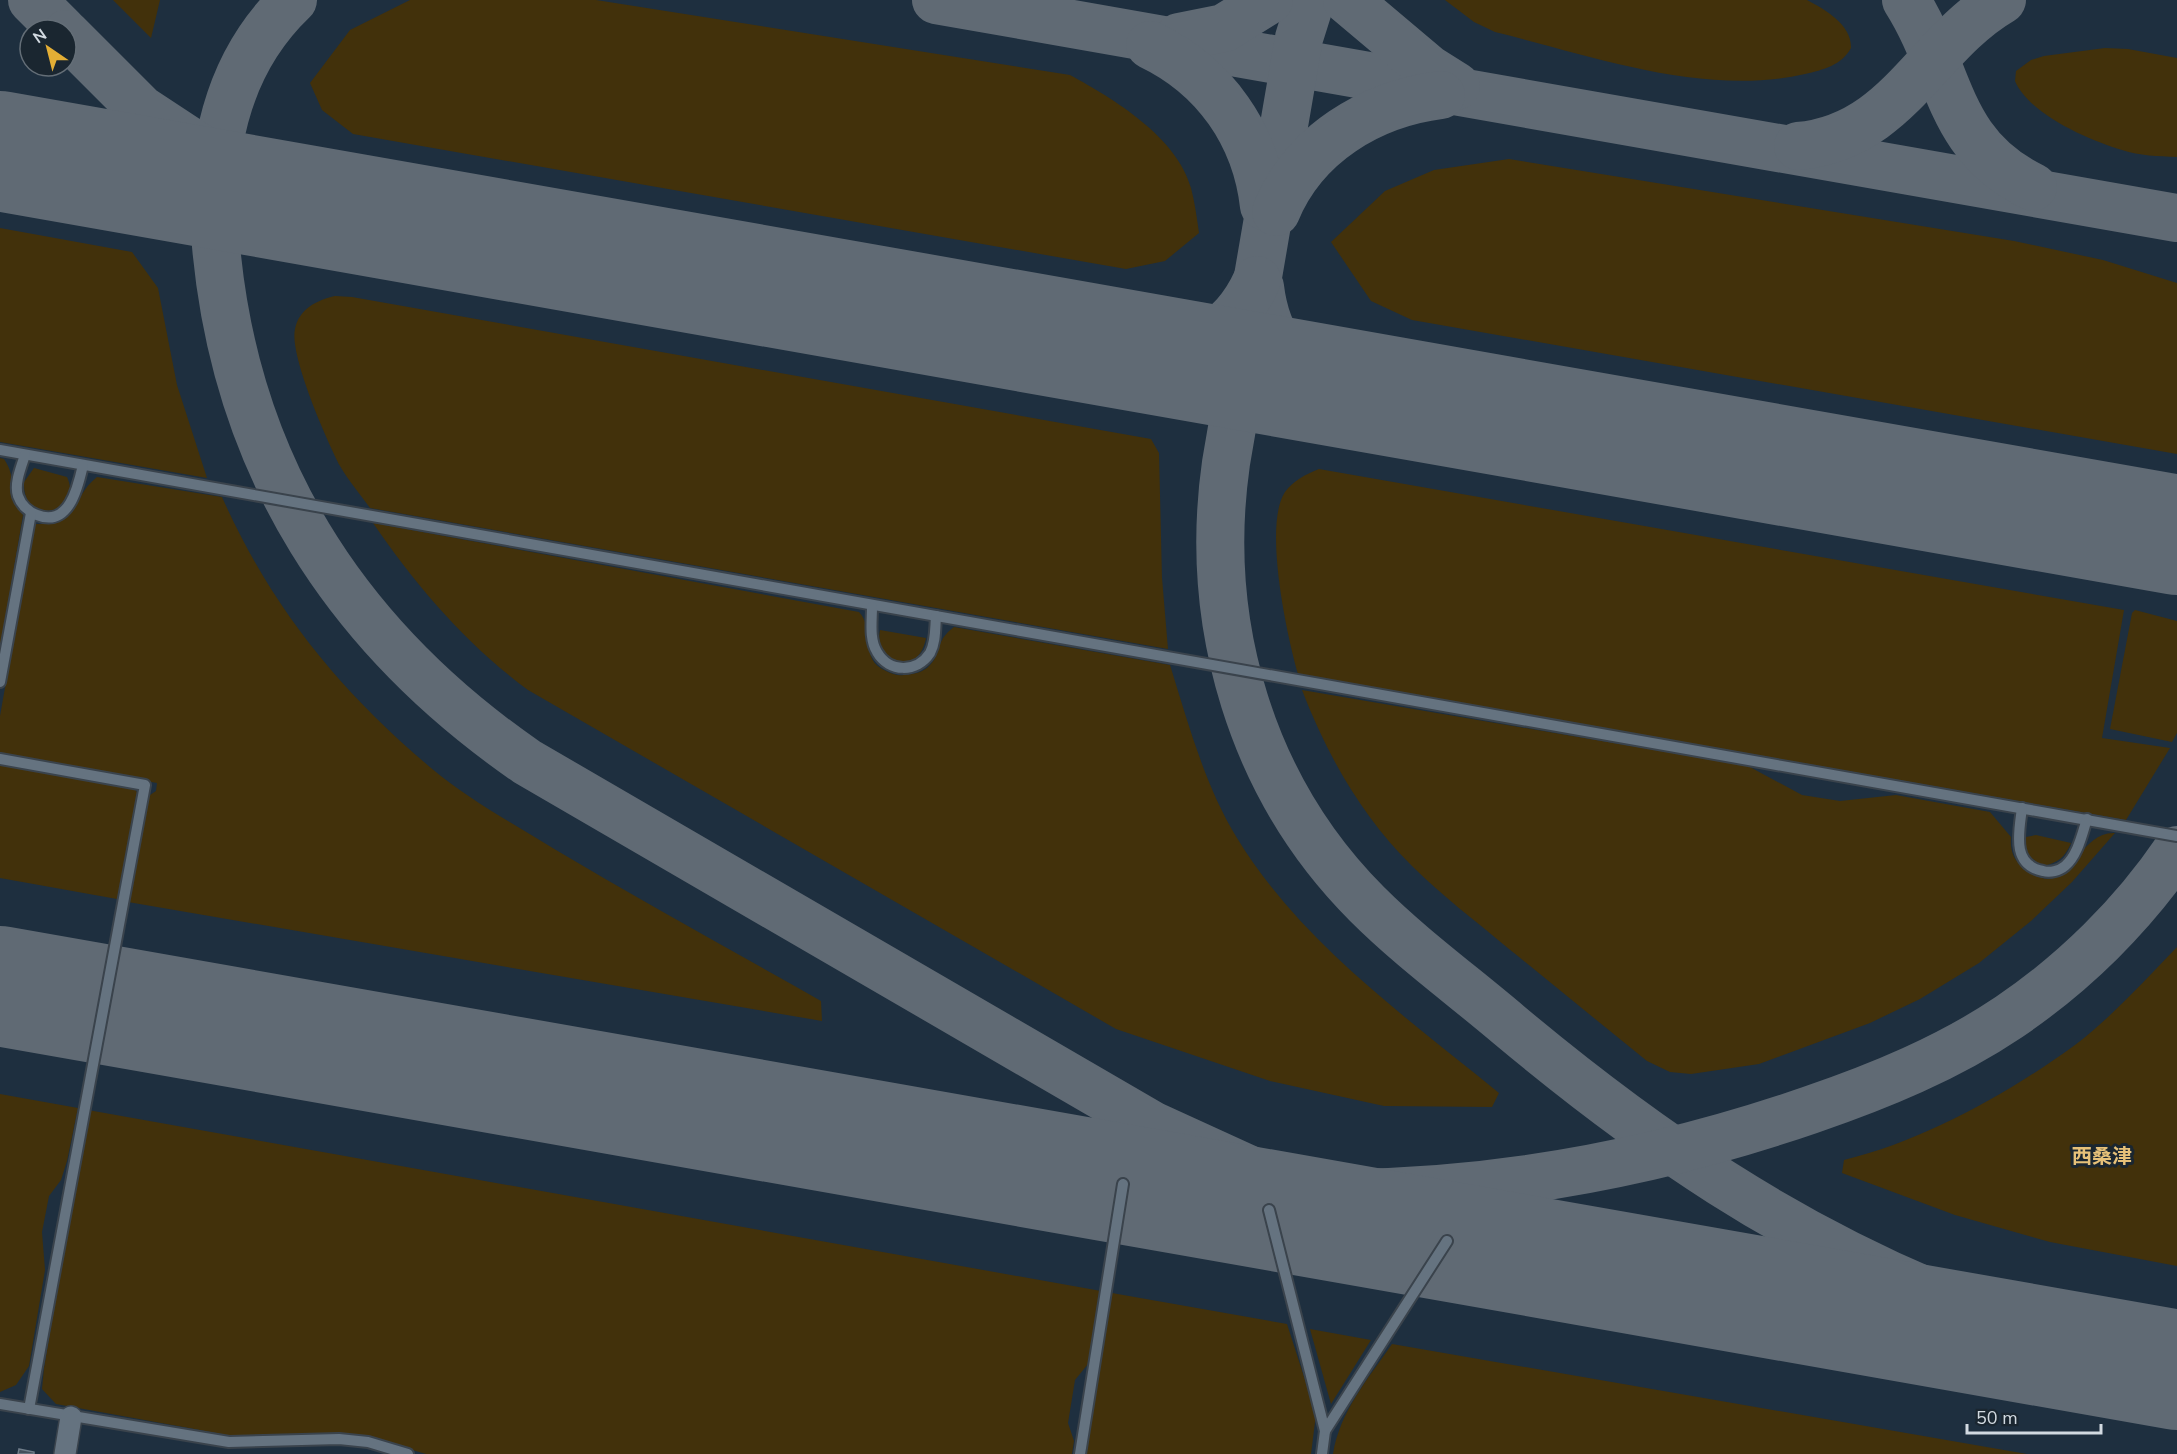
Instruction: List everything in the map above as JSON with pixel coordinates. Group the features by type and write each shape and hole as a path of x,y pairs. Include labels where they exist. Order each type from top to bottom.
{"street":[{"path":"65,1454 71,1417"}],"lane":[{"path":"0,450 2177,836"},
{"path":"25,455 18,481 18,495 31,513 50,518 68,508 78,487 83,465"},
{"path":"0,682 31,513"},
{"path":"872,606 872,637 877,652 897,669 910,668 922,662 930,652 934,641 936,616"},
{"path":"0,759 145,785 29,1409"},
{"path":"2022,808 2018,844 2020,854 2035,869 2046,872 2065,866 2072,857 2087,819"},
{"path":"1080,1454 1123,1184"},
{"path":"1269,1210 1326,1431"},
{"path":"1322,1454 1326,1431 1447,1241"},
{"path":"0,1404 229,1442 302,1438 368,1442 408,1454"}],"shaded area":[{"path":"0,0 2177,0 2177,1454 0,1454"},
{"path":"113,0 160,0 151,38"},
{"path":"410,0 596,0 1070,75 1142,121 1172,152 1184,169 1191,188 1199,233 1165,261 1126,269 353,134 322,110 310,83 350,30"},
{"path":"1445,0 1807,0 1822,8 1843,25 1851,48 1837,63 1805,74 1767,80 1728,81 1688,77 1610,62 1495,32 1474,22"},
{"path":"2105,48 2128,49 2177,58 2177,157 2129,152 2093,140 2046,115 2022,93 2015,81 2016,71 2031,60 2044,56"},
{"path":"1509,159 2014,241 2103,260 2177,283 2177,454 1412,320 1371,301 1331,242 1385,191 1434,170"},
{"path":"0,228 132,252 158,288 177,385 207,478 0,442"},
{"path":"335,296 352,297 1151,439 1159,453 1162,578 1168,649 370,508 343,471 327,438 303,377 295,341 295,329 300,316 315,303"},
{"path":"0,458 4,459 11,474 15,500 23,515 0,649"},
{"path":"34,468 67,477 70,489 67,499 60,507 41,510 32,506 26,496 24,482"},
{"path":"1319,469 2124,610 2102,738 2170,748 2126,820 1298,674 1283,608 1276,529 1279,508 1285,492 1300,478"},
{"path":"97,477 222,497 262,575 310,644 366,708 431,768 476,801 556,850 821,1001 822,1021 128,902 147,797 156,791 157,783 0,754 0,716 34,524 50,523 69,516 82,494"},
{"path":"373,523 859,612 864,619 872,659 877,666 897,675 914,674 927,668 934,660 944,637 954,627 1170,665 1206,776 1237,838 1263,876 1323,945 1392,1006 1499,1093 1492,1107 1384,1106 1270,1081 1116,1029 528,690 463,634 425,592"},
{"path":"2135,610 2177,621 2177,733 2172,742 2110,729 2132,613"},
{"path":"880,630 926,638 921,651 914,659 897,662 883,651"},
{"path":"1302,690 1748,766 1802,795 1840,801 1896,795 1990,812 2011,837 2012,850 2018,862 2040,878 2053,878 2063,873 2090,843 2101,835 2115,833 2072,882 2031,921 1979,963 1920,999 1870,1023 1759,1064 1691,1074 1670,1072 1647,1061 1460,909 1412,866 1377,827 1348,784 1323,738"},
{"path":"0,765 135,789 139,796 122,895 117,899 0,878"},
{"path":"2036,835 2071,843 2060,859 2043,866 2031,858 2025,847 2026,837"},
{"path":"2177,947 2177,1266 2050,1242 1955,1215 1842,1173 1844,1160 1874,1152 1935,1128 1994,1097 2049,1063 2102,1023"},
{"path":"0,1094 78,1108 67,1161 61,1180 49,1196 42,1232 45,1270 29,1366 16,1385 0,1392"},
{"path":"88,1110 1101,1291 1088,1364 1075,1380 1068,1423 1074,1441 1072,1454 426,1454 365,1436 309,1434 233,1436 56,1404 42,1389 44,1368"},
{"path":"1112,1293 1287,1324 1316,1414 1311,1454 1085,1454"},
{"path":"1310,1329 1371,1340 1331,1404"},
{"path":"1392,1344 2027,1454 1333,1454 1348,1410"}],"building":[{"path":"19,1449 34,1452 34,1454 18,1454"}],"taxiway":[{"path":"32,0 50,18"},
{"path":"293,0 270,26 251,53 226,113 219,145 214,212 216,246 228,326 248,402 275,473 311,540 354,602 405,660 462,713 527,762 1152,1125 1270,1179 1310,1193 1403,1223 1541,1258"},
{"path":"936,0 2177,218"},
{"path":"1179,37 1224,28 1269,0"},
{"path":"1311,0 1299,38 1226,463 1221,523 1222,584 1230,643 1244,700 1265,756 1293,809 1327,858 1367,904 1401,936 1614,1109 1722,1183 1777,1217 1835,1248 1957,1304 2038,1333 2177,1370"},
{"path":"1347,0 1429,69 1456,86"},
{"path":"1906,0 1921,27 1966,128 1982,150 2004,170 2033,187"},
{"path":"1798,146 1832,139 1861,126 1886,108 1975,19 2002,0"},
{"path":"1150,45 1194,73 1213,91 1228,110 1242,132 1252,155 1264,206"},
{"path":"78,46 141,109 217,159 267,187 356,214"},
{"path":"1276,212 1288,188 1304,166 1342,131 1389,108 1441,95"},
{"path":"1126,349 1168,348 1187,345 1204,338 1220,329 1234,317 1257,280"},
{"path":"1260,287 1269,325 1276,340 1286,353 1312,374 1348,389"},
{"path":"1348,1193 1466,1186 1582,1170 1640,1158 1754,1128 1888,1081 1986,1032 2033,1000 2079,962 2122,920 2177,850"},
{"path":"1065,1174 1272,1192"}],"runway":[{"path":"0,151 2177,535"},
{"path":"0,986 2177,1370"}],"district":[{"name":"西桑津","path":"2102,1156"}]}
